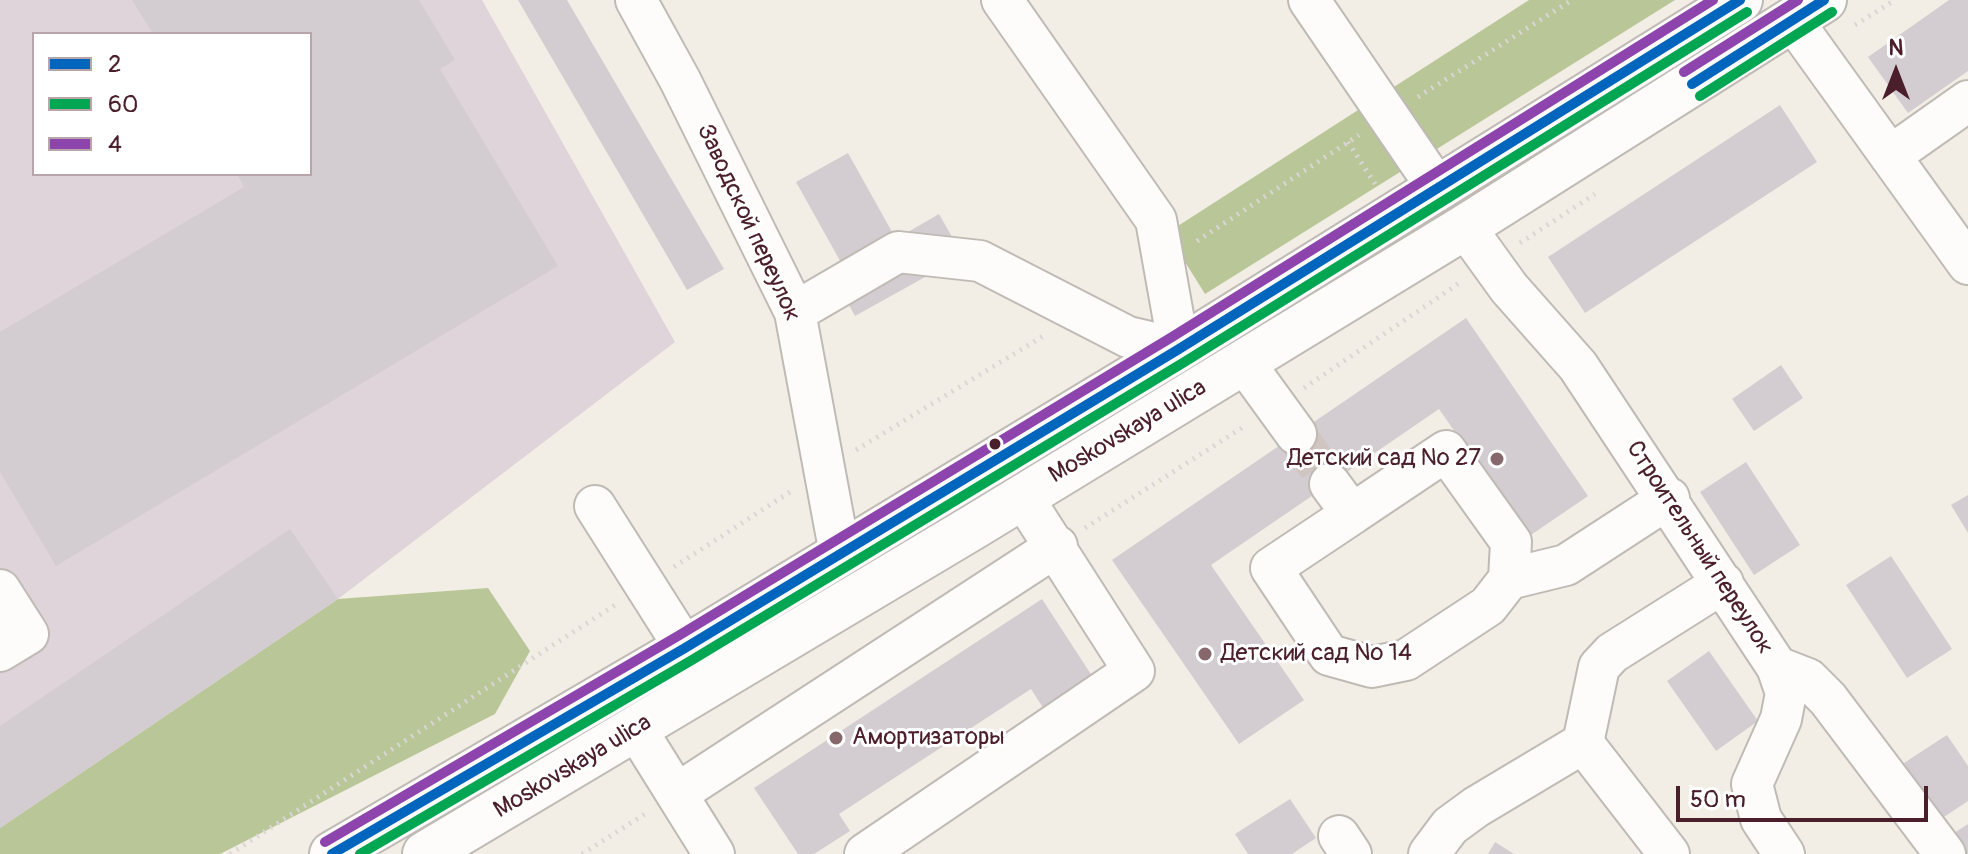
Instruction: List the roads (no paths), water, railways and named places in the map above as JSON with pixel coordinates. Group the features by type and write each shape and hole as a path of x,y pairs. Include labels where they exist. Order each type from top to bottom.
{"main road":[{"name":"Moskovskaya ulica","path":"332,854 685,648 1179,349 1740,0"},
{"name":"Moskovskaya ulica","path":"425,854 1465,227 1808,10"},
{"path":"1438,189 1465,227"}],"street":[{"name":"Заводской переулок","path":"636,0 680,80 795,312 840,554"},
{"path":"795,312 898,252 980,261 1128,337 1179,349 1156,220 1002,0"},
{"path":"1309,0 1438,189"},
{"path":"1808,10 1890,156 1968,264"},
{"path":"1890,156 1968,101"},
{"name":"Строительный переулок","path":"1465,227 1509,288 1578,366 1669,498 1777,667 1808,679 1828,699 1945,854"},
{"path":"1243,361 1296,434"},
{"path":"1509,579 1511,542 1446,451 1341,499 1271,568 1329,655 1372,667 1406,660 1488,606 1509,579 1566,565 1669,498"},
{"path":"865,854 1134,671 1057,546 1022,496"},
{"path":"595,506 685,648"},
{"path":"678,793 1057,546"},
{"path":"1429,854 1450,826 1468,813 1583,743 1599,667 1612,653 1723,583"},
{"path":"0,590 28,634 0,651"},
{"path":"1777,667 1786,693 1781,719 1752,784 1761,819 1784,854"},
{"path":"636,729 714,854"},
{"path":"1583,743 1669,854"}],"tunnel":[{"path":"1296,434 1330,484"}],"place":[{"name":"Детский сад № 27","path":"1497,459"},
{"name":"Детский сад № 14","path":"1205,654"},
{"name":"Амортизаторы","path":"836,738"}]}
